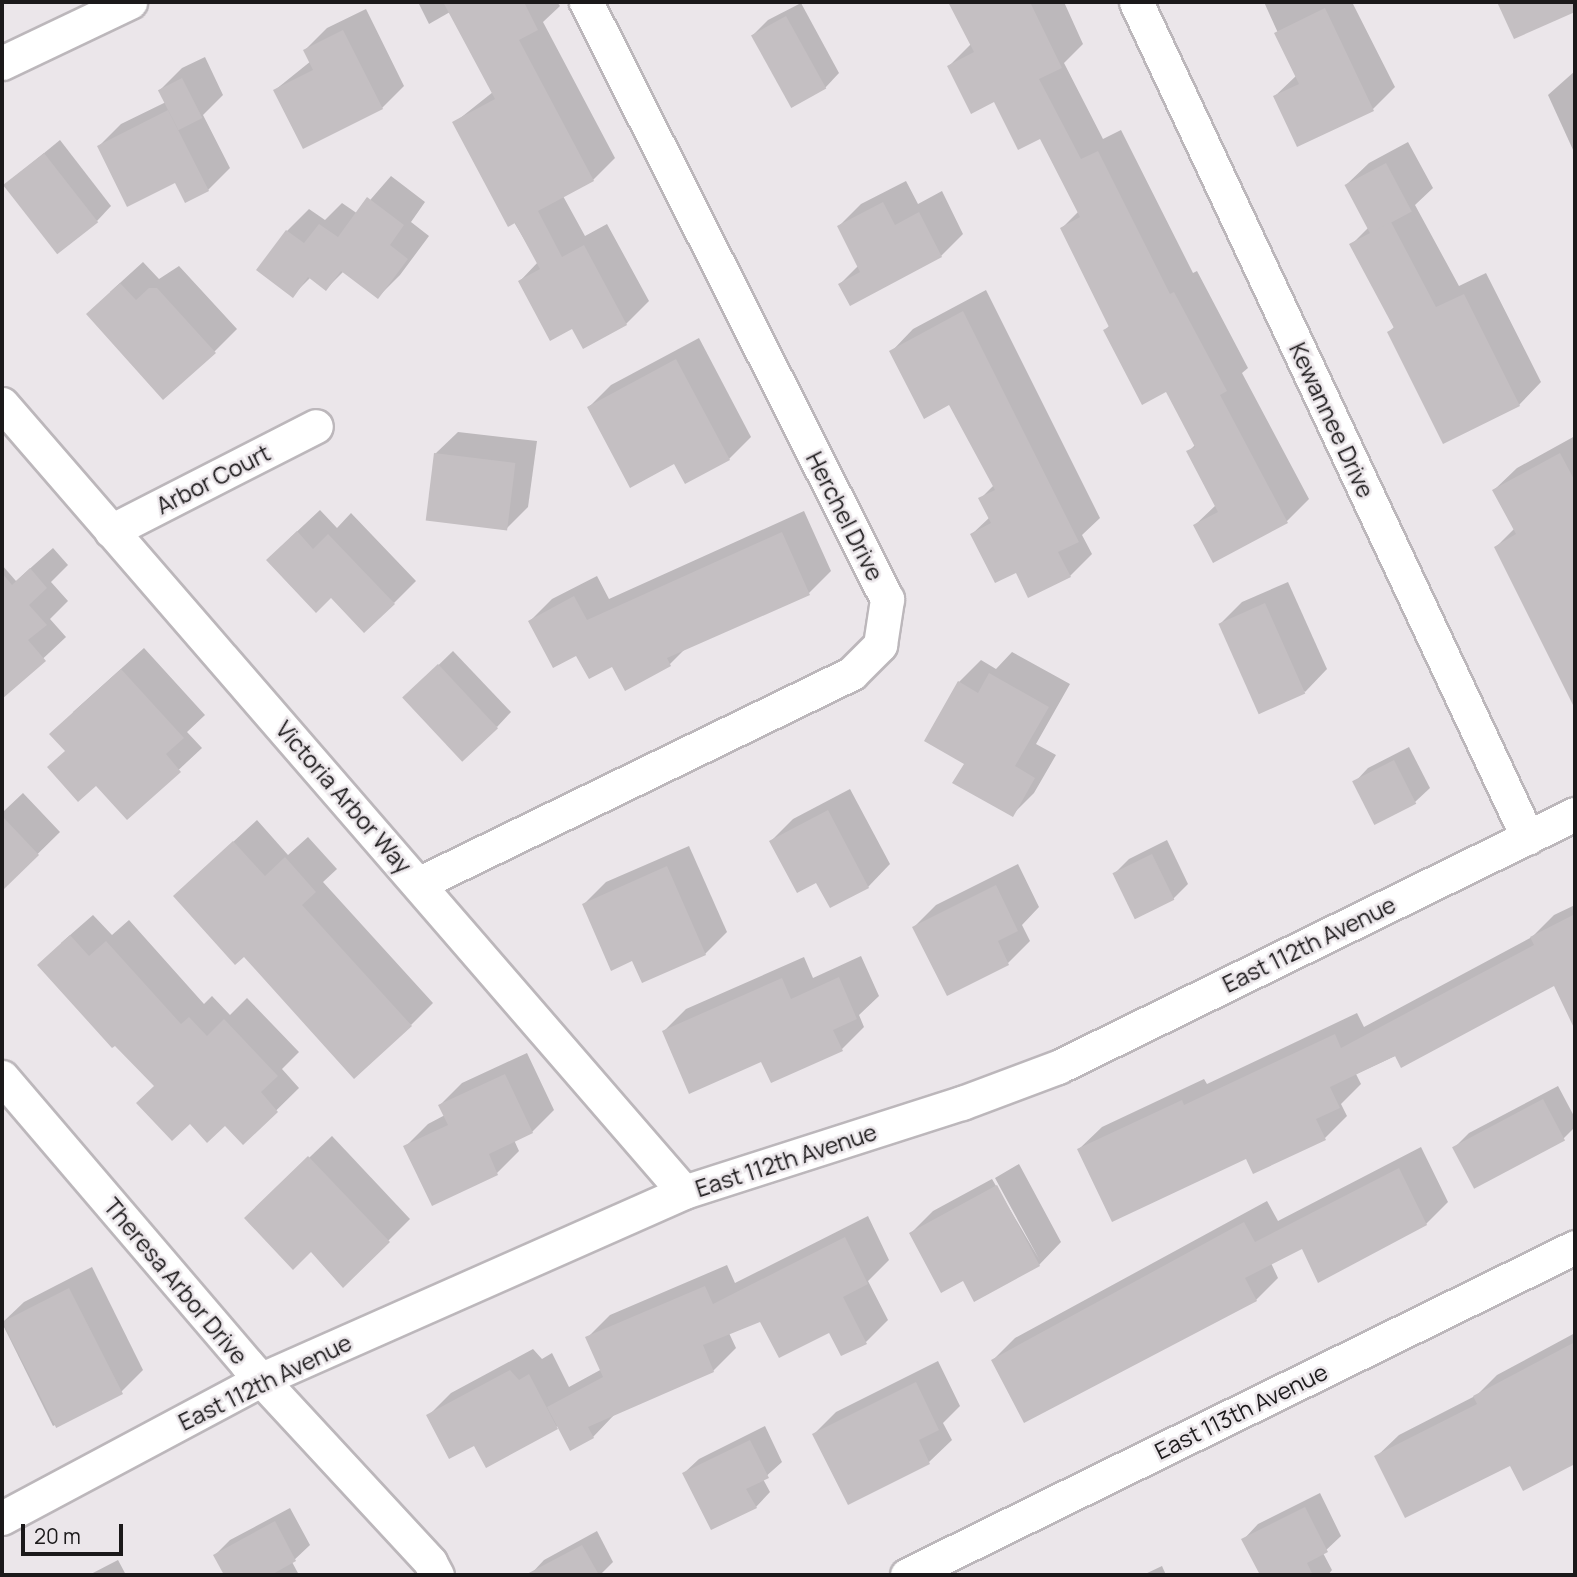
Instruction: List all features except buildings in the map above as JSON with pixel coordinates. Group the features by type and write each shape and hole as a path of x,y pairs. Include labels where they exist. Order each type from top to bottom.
{"street":[{"path":"2,63 130,2"},
{"name":"Herchel Drive","path":"420,884 852,673 880,645 887,599 586,2"},
{"name":"Kewannee Drive","path":"1136,2 1528,838"},
{"name":"Victoria Arbor Way","path":"2,404 684,1192"},
{"name":"Arbor Court","path":"111,531 316,426"},
{"name":"East 112th Avenue","path":"2,1518 260,1380 684,1192 962,1103 1058,1067 1575,814"},
{"name":"Theresa Arbor Drive","path":"2,1077 260,1380 430,1562 437,1575"},
{"name":"East 113th Avenue","path":"907,1575 1575,1247"}]}
